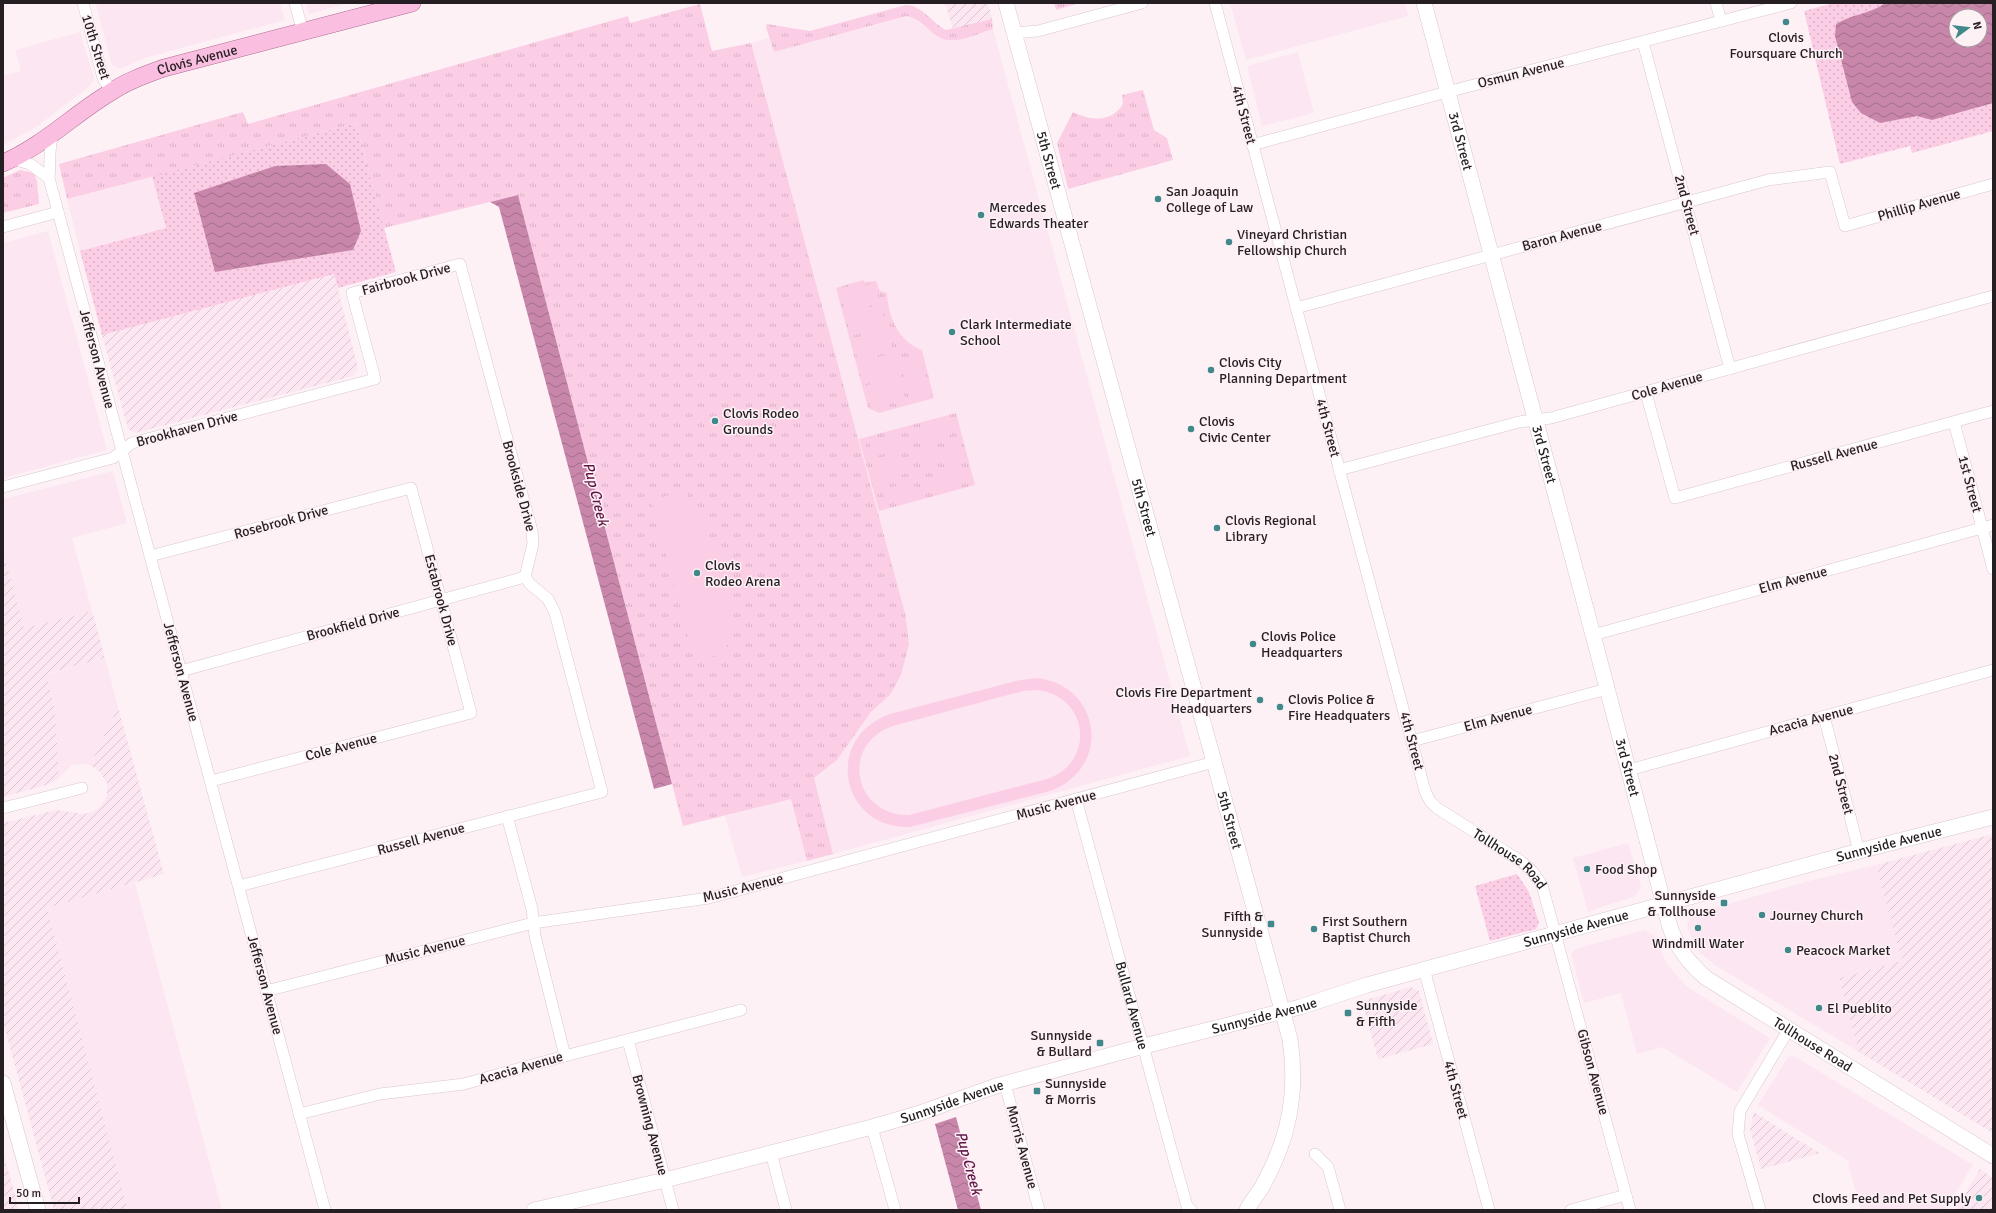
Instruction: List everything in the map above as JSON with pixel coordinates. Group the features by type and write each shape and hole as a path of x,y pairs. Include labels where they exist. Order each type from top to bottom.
{"main road":[{"name":"Clovis Avenue","path":"7,161 53,134 80,112 111,91 132,80 164,68 412,3"},
{"name":"5th Street","path":"1006,3 1283,1011"},
{"name":"3rd Street","path":"1424,3 1664,905"},
{"name":"Sunnyside Avenue","path":"534,1210 562,1207 872,1127 917,1114 1004,1084 1144,1046 1283,1011 1424,969 1859,851 1993,817"},
{"name":"Tollhouse Road","path":"1664,905 1670,929 1684,958 1706,978 1993,1156"},
{"path":"1247,1210 1269,1172 1282,1142 1291,1112 1294,1085 1293,1061 1283,1011"},
{"path":"3,1083 38,1210"}],"street":[{"name":"10th Street","path":"83,3 103,77 111,91"},
{"path":"295,3 303,32"},
{"path":"1014,33 1043,30 1142,3"},
{"name":"4th Street","path":"1215,3 1425,791 1434,805"},
{"path":"1716,3 1722,21"},
{"name":"Osmun Avenue","path":"1252,144 1791,3"},
{"name":"2nd Street","path":"1643,42 1730,369"},
{"name":"Jefferson Avenue","path":"53,134 50,148 51,168 49,178 325,1210"},
{"path":"7,161 30,164 49,178"},
{"name":"Baron Avenue","path":"1296,308 1768,180 1830,172 1845,226"},
{"name":"Phillip Avenue","path":"1845,226 1993,184"},
{"path":"3,227 58,212"},
{"name":"Fairbrook Drive","path":"375,379 352,294 460,264"},
{"name":"Brookside Drive","path":"460,264 532,531 533,544 525,577"},
{"name":"Cole Avenue","path":"1339,470 1519,422 1551,418 1646,393 1993,296"},
{"name":"Brookhaven Drive","path":"3,487 113,458 121,450 132,443 375,379"},
{"name":"Russell Avenue","path":"1646,393 1675,498 1993,411"},
{"name":"1st Street","path":"1954,422 1988,527 1993,569"},
{"name":"Rosebrook Drive","path":"150,556 411,488"},
{"name":"Estabrook Drive","path":"411,488 471,713"},
{"name":"Elm Avenue","path":"1593,635 1988,527"},
{"name":"Brookfield Drive","path":"181,671 525,577"},
{"name":"Russell Avenue","path":"239,886 602,792 555,613 548,599 525,577"},
{"name":"Acacia Avenue","path":"1629,770 1993,670"},
{"name":"Elm Avenue","path":"1412,741 1607,689"},
{"name":"Cole Avenue","path":"211,781 471,713"},
{"name":"2nd Street","path":"1824,716 1859,851"},
{"name":"Music Avenue","path":"266,991 533,923 709,898 1214,762"},
{"path":"3,808 82,788"},
{"name":"Bullard Avenue","path":"1076,799 1187,1206 1191,1210"},
{"name":"Tollhouse Road","path":"1434,805 1527,866 1539,880 1556,934"},
{"path":"507,816 532,910 535,936 565,1056"},
{"name":"Gibson Avenue","path":"1556,934 1630,1210"},
{"name":"4th Street","path":"1424,969 1488,1210"},
{"name":"Acacia Avenue","path":"300,1114 380,1094 464,1084 741,1010"},
{"path":"1760,1210 1738,1134 1740,1111 1789,1030"},
{"name":"Browning Avenue","path":"628,1040 673,1210"},
{"name":"Morris Avenue","path":"1004,1084 1039,1210"},
{"path":"872,1127 895,1210"},
{"path":"771,1153 786,1210"},
{"path":"1315,1154 1328,1167 1340,1210"},
{"path":"1571,1210 1626,1195"}],"shaded area":[{"path":"105,3 280,3 285,20 145,58 120,69 112,65 96,5"},
{"path":"306,3 349,3 309,14"},
{"path":"945,3 988,3 992,19 953,29"},
{"path":"1230,3 1405,3 1408,16 1246,60"},
{"name":"Clark Intermediate School","path":"906,16 911,16 938,37 956,40 993,29 1190,756 833,854 814,778 837,760 871,712 890,695 905,613 751,43 769,38 774,52"},
{"path":"80,32 94,78 90,86 36,127 3,145 3,76 21,71 15,50"},
{"path":"1298,52 1314,113 1262,126 1247,66"},
{"path":"152,176 166,228 80,251 67,199"},
{"path":"48,231 107,450 3,478 3,243"},
{"path":"334,274 358,368 353,376 135,433 128,429 102,335"},
{"path":"113,471 127,523 72,538 92,611 24,628 3,550 3,499"},
{"path":"3,550 24,628 92,611 105,658 46,674 55,711 59,778 50,784 3,797"},
{"path":"105,658 118,707 90,765 72,765 59,777 55,711 46,675"},
{"path":"118,707 164,874 47,908 128,1210 54,1210 3,1021 3,823 56,810 84,814 93,812 100,807 107,796 107,783 100,772 90,765"},
{"path":"791,798 807,861 742,877 725,816"},
{"path":"1993,834 1993,1133 1859,1052 1839,978 1902,961 1876,865"},
{"path":"1628,843 1641,887 1634,897 1588,912 1573,858"},
{"path":"1876,865 1902,961 1839,978 1859,1052 1716,966 1699,952 1689,932 1687,925 1692,914 1813,880"},
{"path":"135,883 222,1210 128,1210 47,908"},
{"path":"1644,930 1654,935 1667,964 1687,987 1770,1038 1737,1092 1662,1047 1637,1054 1621,993 1584,1003 1571,954 1575,949"},
{"path":"1411,987 1419,991 1433,1044 1378,1059 1362,1001"},
{"path":"1794,1056 1973,1165 1945,1210 1861,1210 1848,1163 1850,1162 1758,1105 1788,1057"},
{"path":"1754,1112 1820,1153 1761,1169 1750,1129"},
{"path":"3,1151 19,1210 3,1210"},
{"name":"Clovis Feed and Pet Supply","path":"1980,1169 1993,1178 1993,1210 1955,1210"}],"green space":[{"path":"1054,3 1080,3 1056,10"},
{"path":"1834,3 1993,3 1993,131 1912,153 1910,146 1840,164 1804,11"},
{"name":"Clovis Rodeo Grounds","path":"700,4 712,51 751,43 905,613 909,644 901,675 890,695 871,712 837,760 814,778 833,854 807,861 791,799 683,826 518,195 384,228 356,123 67,199 59,164 243,112 248,124 628,16 630,23"},
{"path":"906,5 922,11 946,30 992,19 993,29 959,40 948,40 937,36 912,17 906,16 774,52 766,27 767,24 810,31"},
{"path":"1143,90 1154,130 1167,138 1173,160 1068,189 1057,143 1073,112 1087,117 1107,117 1113,115 1123,104 1122,95"},
{"path":"356,123 396,272 338,288 334,274 102,335 80,251 166,228 152,176"},
{"path":"20,170 34,173 37,181 39,204 3,213 3,178"},
{"path":"863,280 865,282 876,281 880,291 887,293 892,319 896,328 907,341 922,350 934,398 879,413 868,408 836,288"},
{"path":"875,283 880,303 845,313 840,292"},
{"path":"881,306 886,326 851,336 846,315"},
{"path":"888,330 893,351 858,360 852,339"},
{"path":"893,353 899,374 864,383 858,362"},
{"path":"922,362 932,396 911,402 901,368"},
{"path":"900,377 905,398 870,407 865,386"},
{"path":"956,413 975,485 879,511 859,439"},
{"path":"948,420 952,434 921,443 917,429"},
{"path":"900,433 904,448 873,457 869,442"},
{"path":"955,444 959,458 928,467 924,453"},
{"path":"906,457 910,472 879,481 875,466"},
{"path":"962,468 966,483 935,491 931,477"},
{"path":"913,481 917,495 886,504 882,490"},
{"name":"Clovis Rodeo Arena","path":"685,491 717,549 730,597 728,644 724,653 695,662 651,500"},
{"path":"1038,678 1060,685 1076,696 1086,712 1091,730 1090,748 1083,765 1070,780 1050,791 910,827 886,824 868,814 855,798 849,780 848,761 855,742 869,726 890,714 1020,680","holes":["1038,690 1055,695 1068,704 1076,717 1080,731 1079,745 1073,759 1063,771 1047,779 909,815 890,812 875,804 865,792 860,778 860,762 865,748 876,735 893,726 1023,691"]},
{"path":"1517,874 1529,892 1539,923 1536,929 1490,941 1475,886"}],"water":[{"path":"1885,3 1993,3 1993,103 1932,120 1917,116 1880,123 1861,113 1852,102 1835,36 1836,24 1848,18 1874,10"},
{"path":"326,164 350,184 361,231 353,250 215,272 194,193 275,166"},
{"name":"Pup Creek","path":"518,195 672,784 654,789 499,207 490,202"},
{"path":"956,1117 981,1210 958,1210 935,1124"}],"place":[{"name":"Clovis Foursquare Church","path":"1786,22"},
{"name":"San Joaquin College of Law","path":"1158,199"},
{"name":"Mercedes Edwards Theater","path":"981,215"},
{"name":"Vineyard Christian Fellowship Church","path":"1229,242"},
{"name":"Clark Intermediate School","path":"952,332"},
{"name":"Clovis City Planning Department","path":"1211,370"},
{"name":"Clovis Rodeo Grounds","path":"715,421"},
{"name":"Clovis Civic Center","path":"1191,429"},
{"name":"Clovis Regional Library","path":"1217,528"},
{"name":"Clovis Rodeo Arena","path":"697,573"},
{"name":"Clovis Police Headquarters","path":"1253,644"},
{"name":"Clovis Fire Department Headquarters","path":"1260,700"},
{"name":"Clovis Police & Fire Headquaters","path":"1280,707"},
{"name":"Food Shop","path":"1587,869"},
{"name":"Sunnyside & Tollhouse","path":"1724,903"},
{"name":"Journey Church","path":"1762,915"},
{"name":"Fifth & Sunnyside","path":"1271,924"},
{"name":"Windmill Water","path":"1698,928"},
{"name":"First Southern Baptist Church","path":"1314,929"},
{"name":"Peacock Market","path":"1788,950"},
{"name":"El Pueblito","path":"1819,1008"},
{"name":"Sunnyside & Fifth","path":"1348,1013"},
{"name":"Sunnyside & Bullard","path":"1100,1043"},
{"name":"Sunnyside & Morris","path":"1037,1091"},
{"name":"Clovis Feed and Pet Supply","path":"1979,1198"}]}
